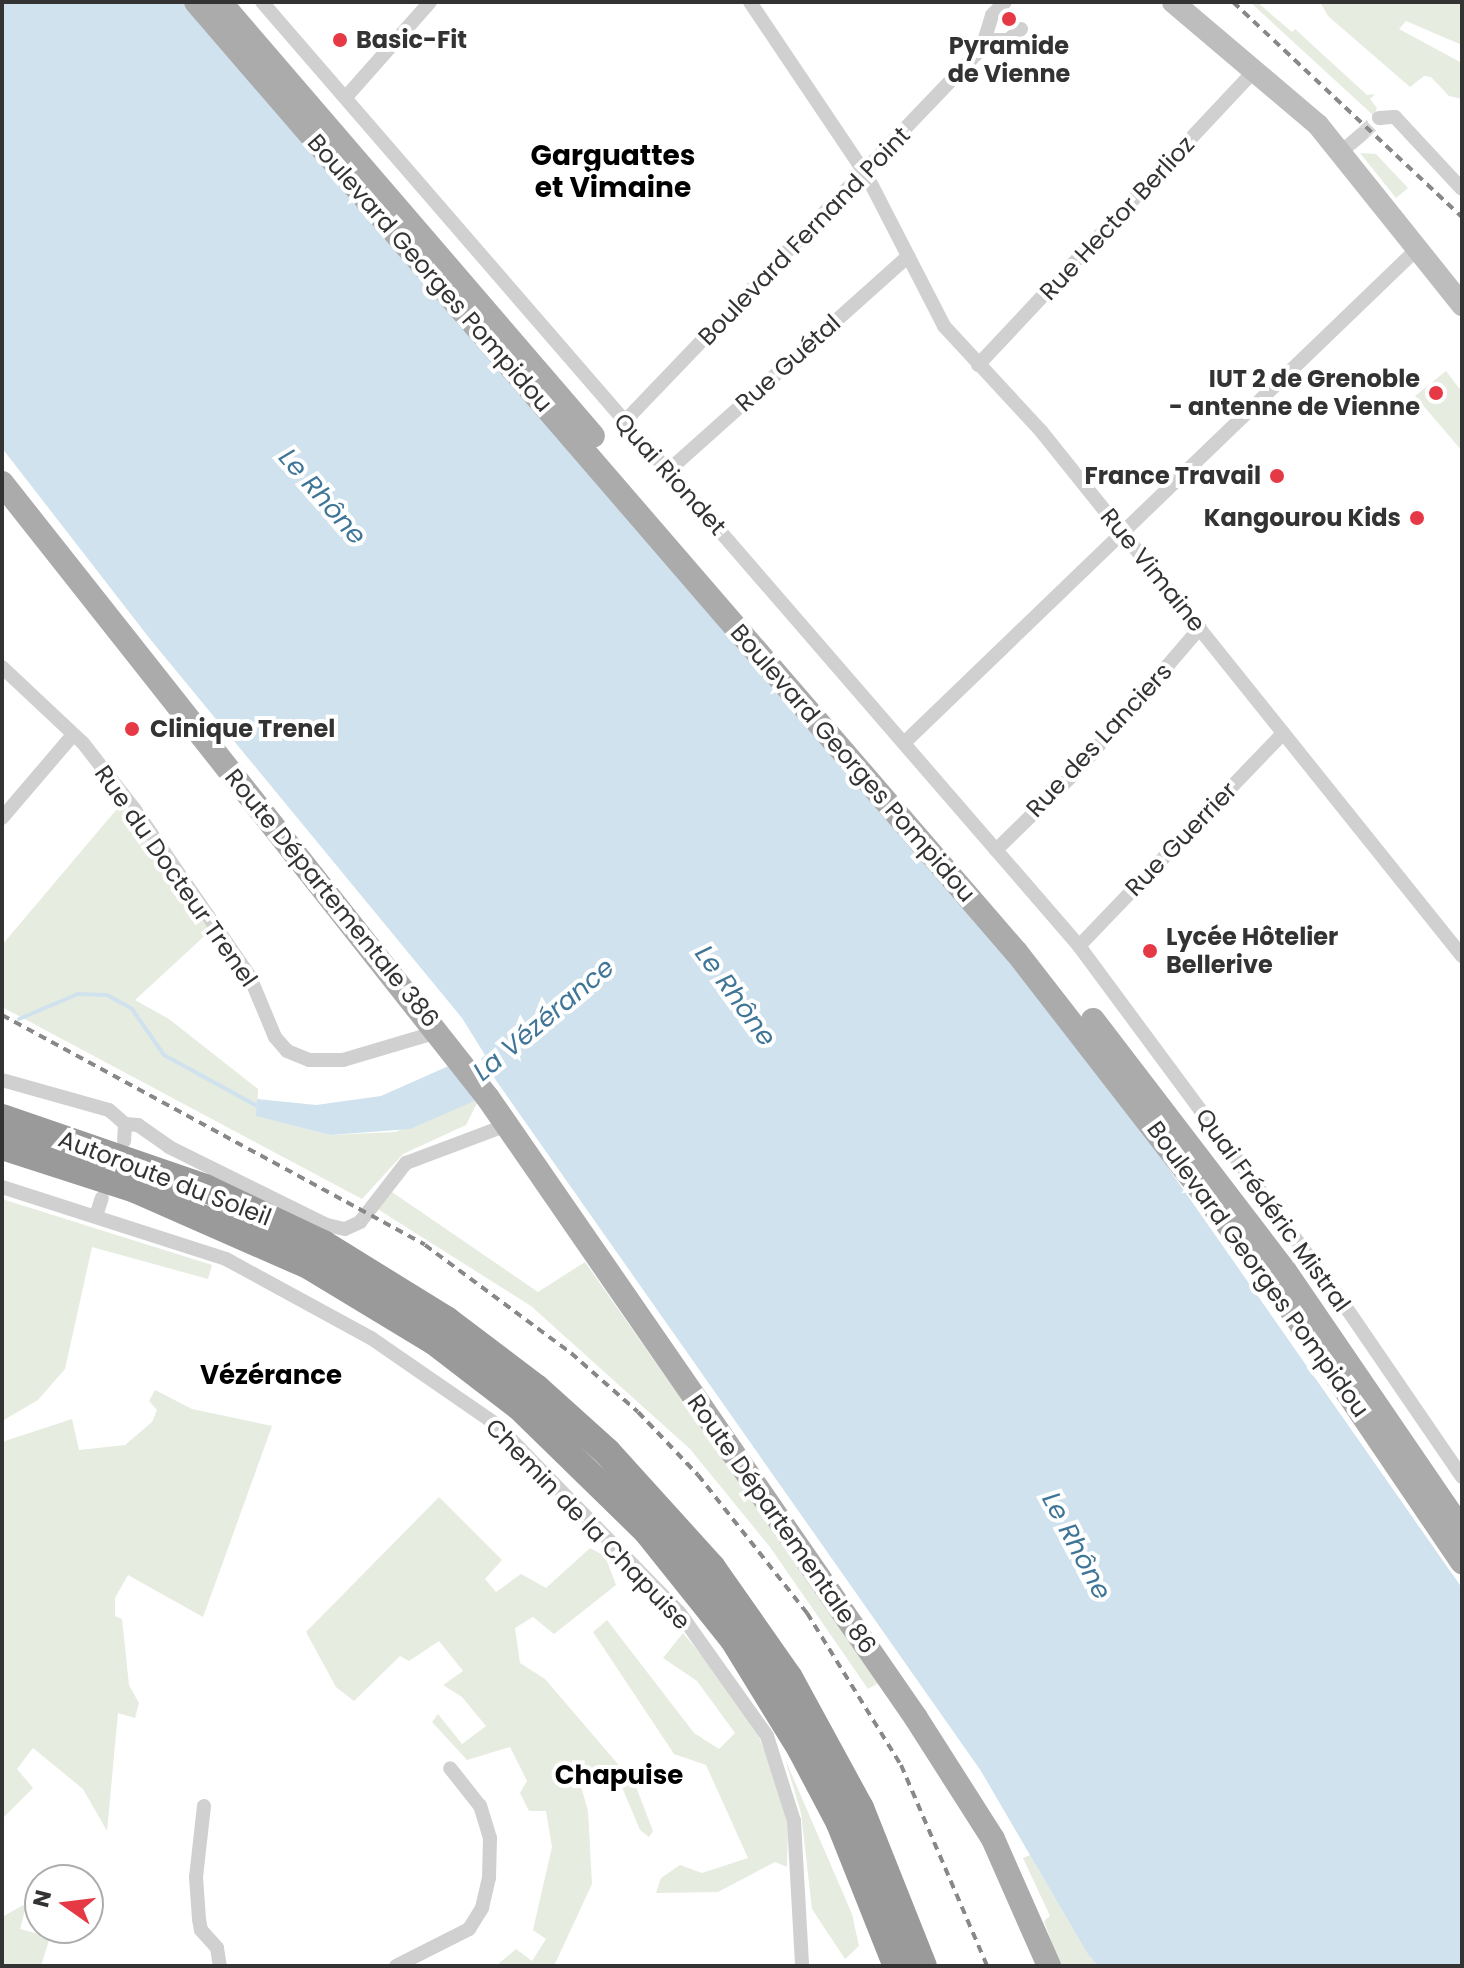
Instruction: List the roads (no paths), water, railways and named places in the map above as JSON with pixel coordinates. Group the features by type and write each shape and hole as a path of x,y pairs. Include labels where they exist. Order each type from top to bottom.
{"highway":[{"name":"Autoroute du Soleil","path":"2,1118 205,1188 323,1244 446,1320 536,1388 607,1452 712,1568 789,1678 860,1808 923,1966"},
{"name":"Autoroute du Soleil","path":"2,1146 135,1189 310,1266 434,1341 520,1407 647,1531 734,1640 840,1823 897,1966"}],"main road":[{"name":"Boulevard Georges Pompidou","path":"196,2 1027,966 1271,1280 1462,1562"},
{"name":"Boulevard Georges Pompidou","path":"220,2 1114,1046 1285,1271 1462,1530"},
{"path":"1173,2 1255,70 1342,151 1462,305"},
{"name":"Route Départementale 386","path":"2,483 448,1040 488,1098"},
{"name":"Route Départementale 86","path":"488,1098 916,1718 993,1839 1049,1966"}],"street":[{"name":"Quai Riondet","path":"262,2 1079,946"},
{"path":"346,97 430,2"},
{"name":"Rue Vimaine","path":"750,2 864,171 944,326 1123,531 1462,956"},
{"path":"1005,2 992,15 984,44 1008,40 1021,29"},
{"name":"Boulevard Fernand Point","path":"624,422 984,44"},
{"name":"Rue Hector Berlioz","path":"978,365 1255,70"},
{"path":"1379,118 1388,114 1401,122 1462,189"},
{"path":"1342,151 1361,135"},
{"path":"904,743 1418,248"},
{"name":"Rue Guétal","path":"669,470 908,256"},
{"name":"Rue des Lanciers","path":"996,850 1076,772 1200,628"},
{"name":"Rue du Docteur Trenel","path":"2,667 73,735 135,810 250,977 275,1037 287,1051 309,1060 343,1060 448,1040"},
{"name":"Rue Guerrier","path":"1079,946 1283,733"},
{"path":"2,818 73,735"},
{"name":"Quai Frédéric Mistral","path":"1079,946 1345,1306 1462,1477"},
{"path":"2,1080 85,1100 109,1110 125,1124 138,1125 169,1147 327,1225 345,1229 360,1222 406,1163 507,1125"},
{"path":"124,1141 125,1124"},
{"name":"Chemin de la Chapuise","path":"2,1187 226,1259 371,1338 497,1425 679,1612 767,1736 788,1791 802,1966"},
{"path":"96,1216 102,1198"},
{"path":"396,1966 469,1929 482,1908 489,1878 490,1838 480,1806 450,1768"},
{"path":"204,1806 196,1877 199,1919 206,1938 217,1948 220,1966"}],"water":[{"name":"Le Rhône","path":"2,2 186,2 1031,987 1162,1159 1462,1588 1462,1966 1098,1966 1087,1953 981,1771 481,1059 485,1055 462,1018 150,639 2,448"},
{"path":"453,1064 479,1099 410,1129 330,1135 256,1116 257,1099 316,1105 381,1096"}],"waterway":[{"name":"La Vézérance","path":"19,1019 78,994 107,995 132,1009 164,1055 261,1108"}],"tunnel":[{"path":"1361,135 1379,118"}],"railway":[{"path":"1233,2 1462,217"},
{"path":"2,1015 425,1245 571,1353 638,1412 698,1475 807,1613 901,1765 987,1966"}],"place":[{"name":"Pyramide de Vienne","path":"1009,19"},
{"name":"Basic-Fit","path":"340,40"},
{"name":"IUT 2 de Grenoble - antenne de Vienne","path":"1436,393"},
{"name":"France Travail","path":"1277,476"},
{"name":"Kangourou Kids","path":"1417,518"},
{"name":"Clinique Trenel","path":"132,729"},
{"name":"Lycée Hôtelier Bellerive","path":"1150,951"}],"district":[{"name":"Garguattes et Vimaine","path":"613,172"},
{"name":"Vézérance","path":"271,1376"},
{"name":"Chapuise","path":"619,1776"}]}
